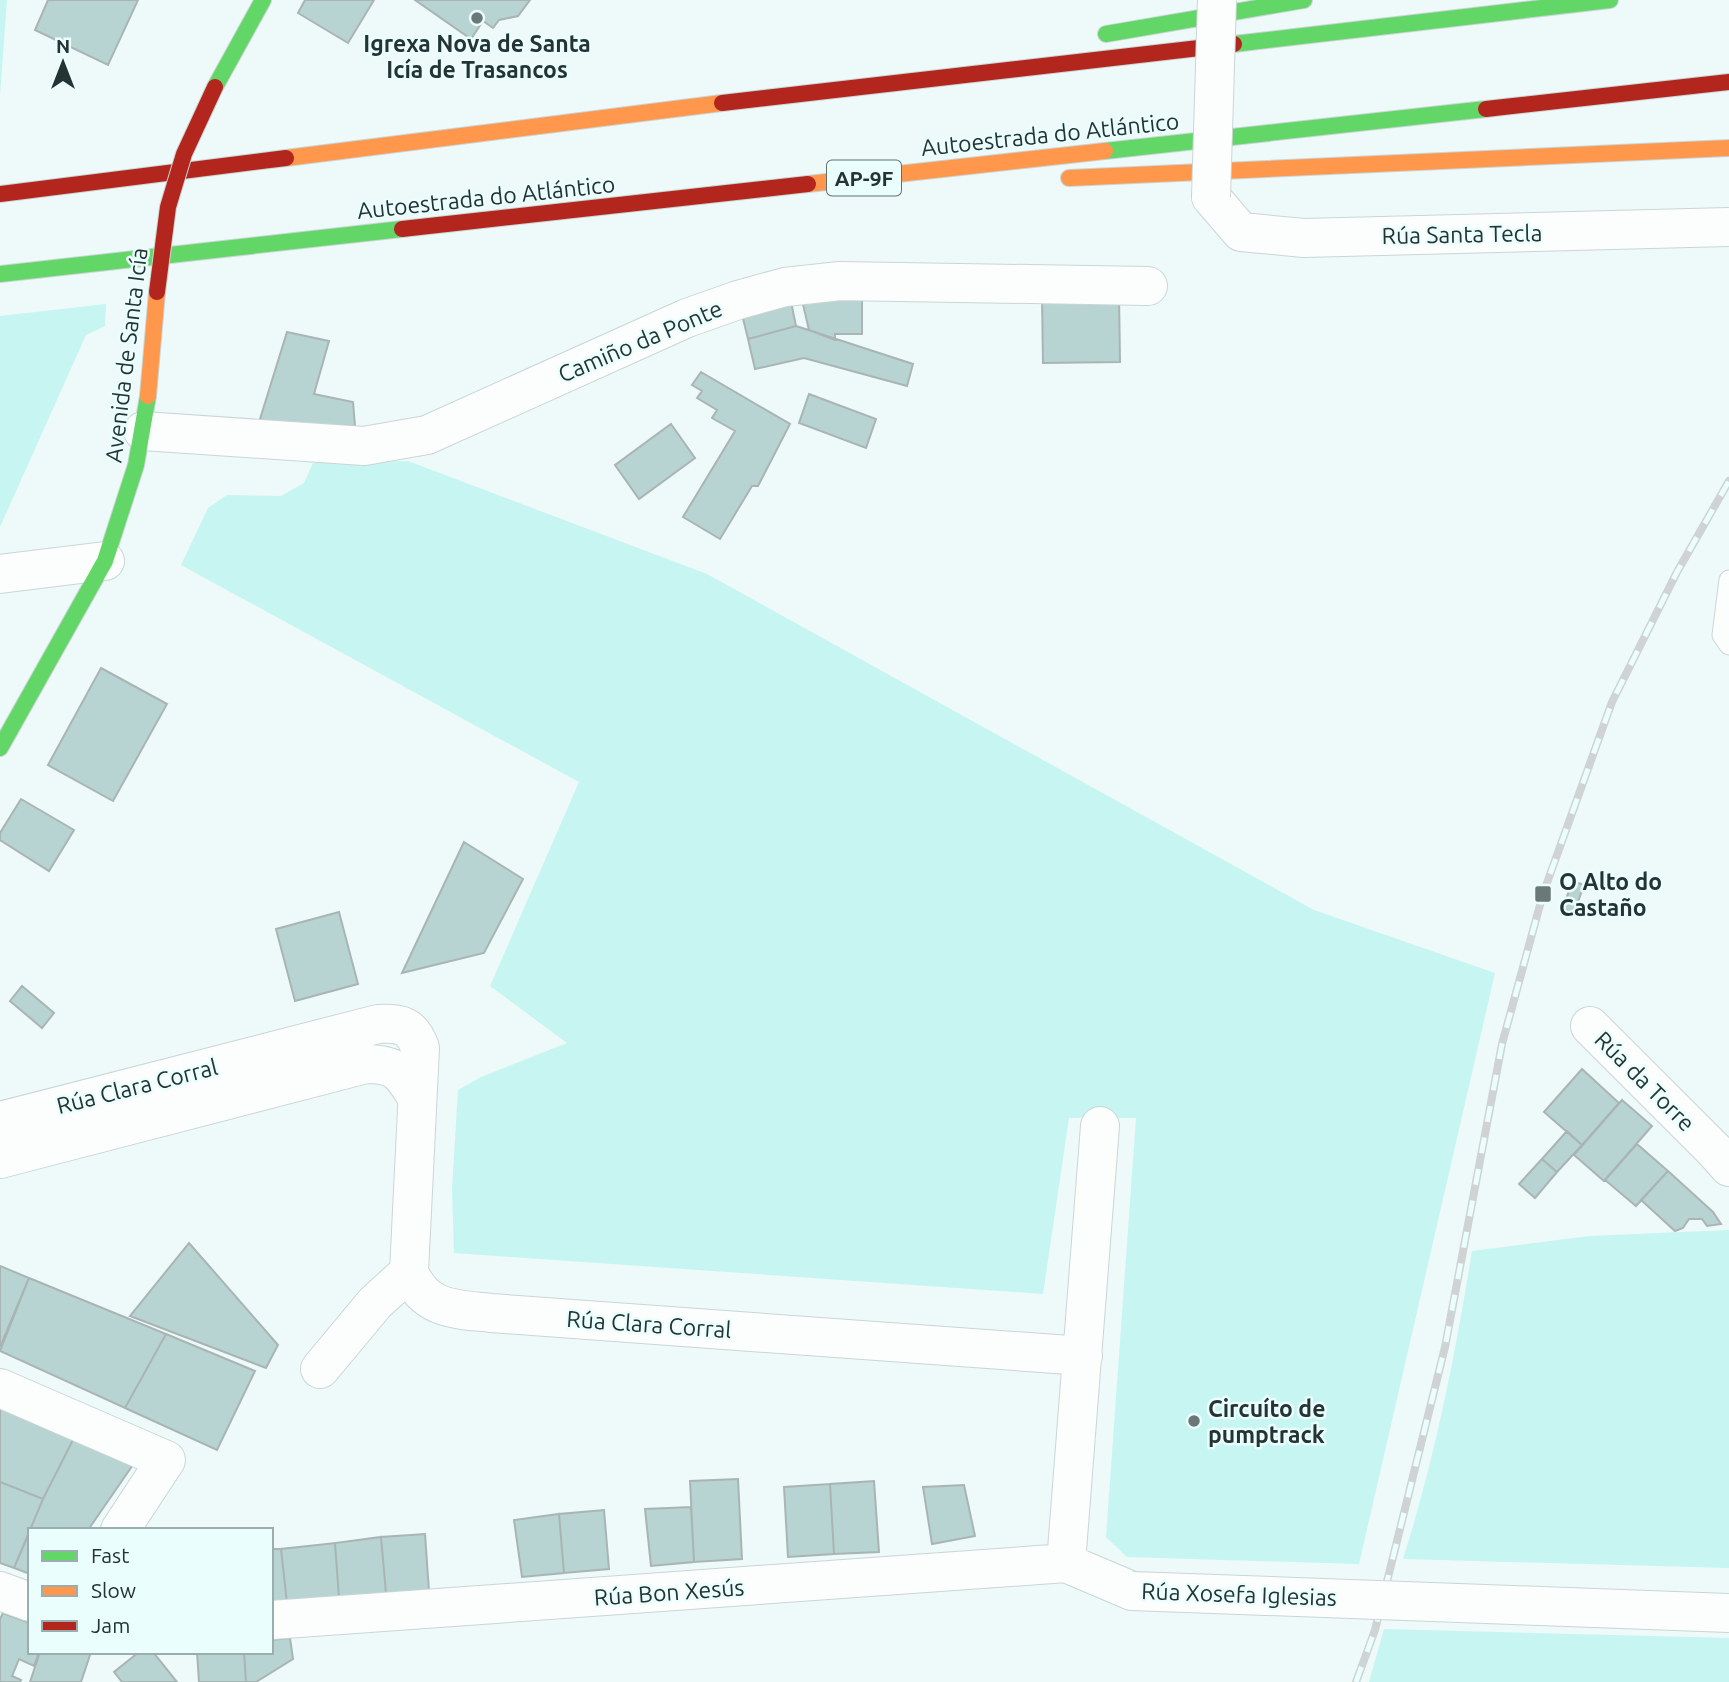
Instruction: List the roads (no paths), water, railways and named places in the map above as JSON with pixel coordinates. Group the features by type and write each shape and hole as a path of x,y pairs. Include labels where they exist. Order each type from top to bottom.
{"main road":[{"name":"Avenida de Santa Icía","path":"0,748 104,561 128,495 143,431 168,207 184,154 215,87 263,0"},
{"path":"1084,38 1304,0"},
{"path":"0,194 687,107 1610,0"},
{"path":"687,107 961,60"},
{"name":"Autoestrada do Atlántico","path":"0,274 1729,82"},
{"path":"1048,179 1729,148"},
{"path":"801,185 993,180"}],"street":[{"name":"Rúa Santa Tecla","path":"1217,0 1211,197 1241,232 1304,238 1729,228"},
{"name":"Camiño da Ponte","path":"143,431 364,446 427,435 687,318 737,300 785,288 840,281 1148,286"},
{"path":"0,575 104,561"},
{"name":"Rúa Clara Corral","path":"0,1121 378,1024 405,1026 416,1035 420,1048 409,1272 415,1286 425,1297 441,1306 1083,1356"},
{"name":"Rúa da Torre","path":"1590,1026 1729,1167"},
{"name":"Rúa Clara Corral","path":"0,1159 366,1065 392,1067 403,1075 416,1096"},
{"path":"1066,1563 1100,1126"},
{"path":"320,1368 375,1303 409,1272"},
{"path":"0,1388 166,1460 121,1528"},
{"name":"Rúa Xosefa Iglesias","path":"1066,1563 1132,1591 1729,1614"},
{"name":"Rúa Bon Xesús","path":"273,1620 1066,1563"},
{"path":"0,1591 28,1601"}],"lane":[{"path":"1729,580 1722,635 1729,645"}],"railway":[{"path":"1356,1682 1375,1630 1445,1347 1502,1044 1543,894 1612,702 1677,572 1729,481"}],"place":[{"name":"Igrexa Nova de Santa Icía de Trasancos","path":"477,18"},
{"name":"O Alto do Castaño","path":"1543,894"},
{"name":"Circuíto de pumptrack","path":"1194,1421"}]}
